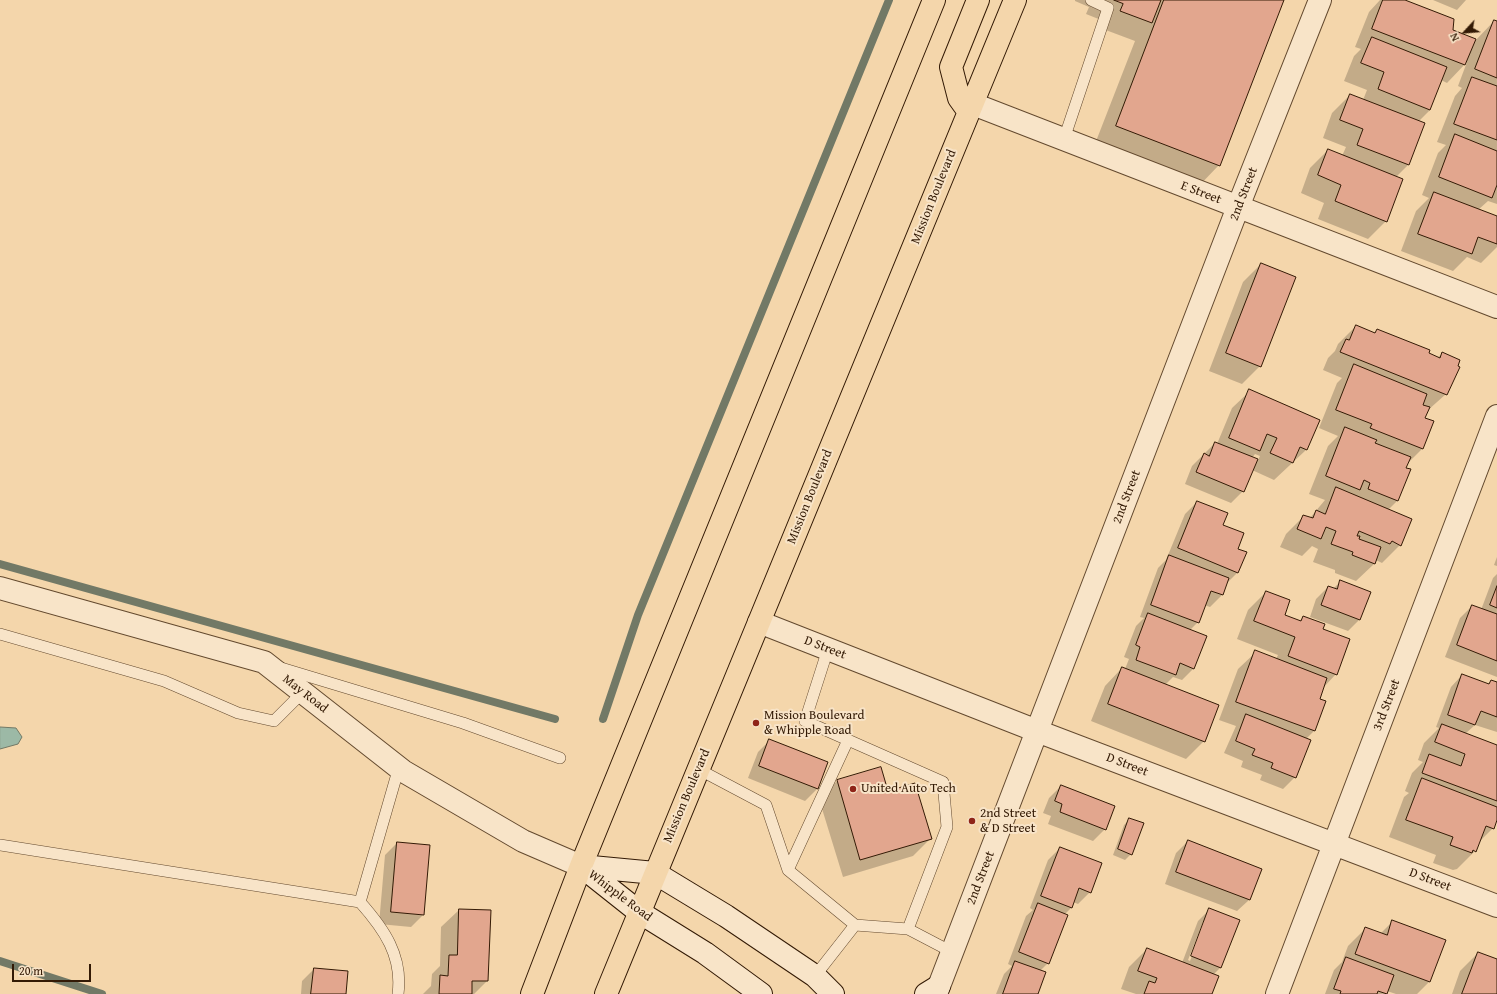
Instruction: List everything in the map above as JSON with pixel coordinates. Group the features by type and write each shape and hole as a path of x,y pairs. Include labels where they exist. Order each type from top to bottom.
{"main road":[{"path":"532,994 581,866 934,0"},
{"path":"971,108 959,98 951,67 978,0"},
{"name":"Mission Boulevard","path":"606,994 1015,0"}],"street":[{"name":"2nd Street","path":"934,991 952,952 1238,207 1320,0"},
{"name":"E Street","path":"971,108 1064,140 1497,307"},
{"name":"3rd Street","path":"1277,994 1497,416"},
{"name":"May Road","path":"0,588 264,662 399,767 523,840 581,866"},
{"name":"D Street","path":"759,622 1037,731 1497,906"},
{"name":"Whipple Road","path":"581,866 655,873 726,916 815,976 833,994"},
{"name":"Whipple Road","path":"581,866 639,912 704,953 762,994"}],"lane":[{"path":"1064,140 1108,8 1091,0"},
{"path":"0,634 164,681 238,713 274,721 303,692"},
{"path":"828,649 805,721 943,782 947,826 908,929"},
{"path":"264,662 333,685 462,723 560,758"},
{"path":"788,870 848,740"},
{"path":"360,902 399,767"},
{"path":"698,769 766,805 788,870 855,924 908,929 952,952"},
{"path":"0,845 360,902 375,919 394,950 400,982 398,994"},
{"path":"815,976 855,924"}],"shaded area":[{"path":"0,727 16,728 22,737 18,744 0,749"}],"building":[{"path":"1114,0 1161,0 1152,23 1120,11 1123,4"},
{"path":"1164,0 1284,0 1220,166 1116,126"},
{"path":"1383,0 1405,0 1454,19 1453,30 1476,39 1465,65 1372,29"},
{"path":"1494,20 1497,21 1497,78 1475,69"},
{"path":"1372,37 1447,67 1430,110 1378,89 1384,72 1361,63"},
{"path":"1472,77 1497,86 1497,140 1454,124"},
{"path":"1350,94 1425,123 1409,165 1357,145 1363,129 1340,120"},
{"path":"1455,134 1497,151 1497,185 1492,198 1439,177"},
{"path":"1328,149 1403,179 1387,222 1335,201 1341,185 1318,175"},
{"path":"1434,192 1497,216 1497,244 1478,237 1472,254 1418,234"},
{"path":"1261,263 1296,277 1261,367 1226,353"},
{"path":"1356,325 1375,333 1377,329 1430,350 1429,353 1440,358 1442,352 1460,360 1458,366 1460,367 1447,395 1340,352 1346,339 1349,340"},
{"path":"1354,364 1427,394 1423,405 1430,407 1425,418 1434,421 1423,449 1370,428 1372,424 1336,410"},
{"path":"1249,389 1320,420 1307,450 1300,447 1293,463 1270,453 1277,438 1267,434 1260,451 1229,438"},
{"path":"1345,427 1377,440 1375,443 1411,457 1406,468 1411,469 1398,501 1368,489 1370,483 1364,480 1360,490 1326,476"},
{"path":"1215,442 1258,459 1244,492 1196,472 1204,453 1209,456"},
{"path":"1336,487 1412,519 1401,546 1392,541 1390,544 1359,531 1357,536 1360,536 1359,539 1381,547 1375,564 1352,555 1353,552 1331,544 1336,531 1326,527 1321,539 1297,529 1303,515 1313,518 1316,510 1325,514"},
{"path":"1197,501 1228,513 1223,525 1244,533 1238,549 1247,552 1238,573 1178,548"},
{"path":"1169,555 1229,578 1223,595 1211,591 1199,623 1151,605"},
{"path":"1340,580 1371,592 1360,620 1321,605 1328,586 1337,589"},
{"path":"1497,586 1497,608 1490,605"},
{"path":"1266,591 1290,600 1285,615 1301,621 1303,616 1325,624 1323,629 1350,639 1337,675 1288,656 1295,637 1254,621"},
{"path":"1472,605 1497,614 1497,661 1457,645"},
{"path":"1148,613 1207,636 1194,669 1180,663 1176,675 1136,660 1140,647 1136,645"},
{"path":"1255,650 1327,678 1320,699 1326,701 1315,731 1236,702"},
{"path":"1122,667 1219,705 1205,742 1108,704"},
{"path":"1462,674 1489,684 1491,680 1497,682 1497,717 1481,711 1475,725 1448,715"},
{"path":"1246,714 1311,740 1296,778 1271,768 1273,763 1252,755 1255,749 1236,741"},
{"path":"1442,724 1497,745 1497,801 1422,773 1429,754 1461,766 1465,754 1435,742"},
{"path":"769,739 828,762 818,789 759,766"},
{"path":"881,767 888,791 915,783 932,839 860,860 837,780"},
{"path":"1422,778 1497,807 1497,820 1494,829 1486,826 1476,852 1473,850 1472,853 1450,845 1453,837 1406,820"},
{"path":"1061,785 1115,806 1106,830 1060,812 1062,804 1055,801"},
{"path":"1129,818 1144,823 1132,855 1118,849"},
{"path":"1188,840 1262,869 1250,900 1176,872"},
{"path":"397,842 430,845 424,915 391,912"},
{"path":"1060,847 1102,863 1091,893 1079,888 1072,908 1041,896"},
{"path":"1038,903 1068,915 1049,964 1019,952"},
{"path":"1209,908 1240,920 1221,968 1191,956"},
{"path":"459,909 491,910 488,981 472,981 472,994 439,994 440,975 448,976 449,955 457,955"},
{"path":"1392,920 1446,940 1430,982 1355,954 1365,927 1387,935"},
{"path":"1147,948 1219,976 1212,994 1144,994 1149,981 1155,983 1157,978 1138,971"},
{"path":"1478,952 1497,959 1497,994 1462,994"},
{"path":"1346,957 1394,975 1387,994 1378,991 1377,994 1340,994 1341,991 1334,989"},
{"path":"1015,961 1046,972 1038,994 1003,994"},
{"path":"314,968 348,971 346,994 311,994"}],"waterway":[{"path":"603,719 638,615 889,0"},
{"path":"0,564 555,719"},
{"path":"0,961 102,994"}],"place":[{"name":"Mission Boulevard & Whipple Road","path":"756,723"},
{"name":"United Auto Tech","path":"853,789"},
{"name":"2nd Street & D Street","path":"972,821"}]}
